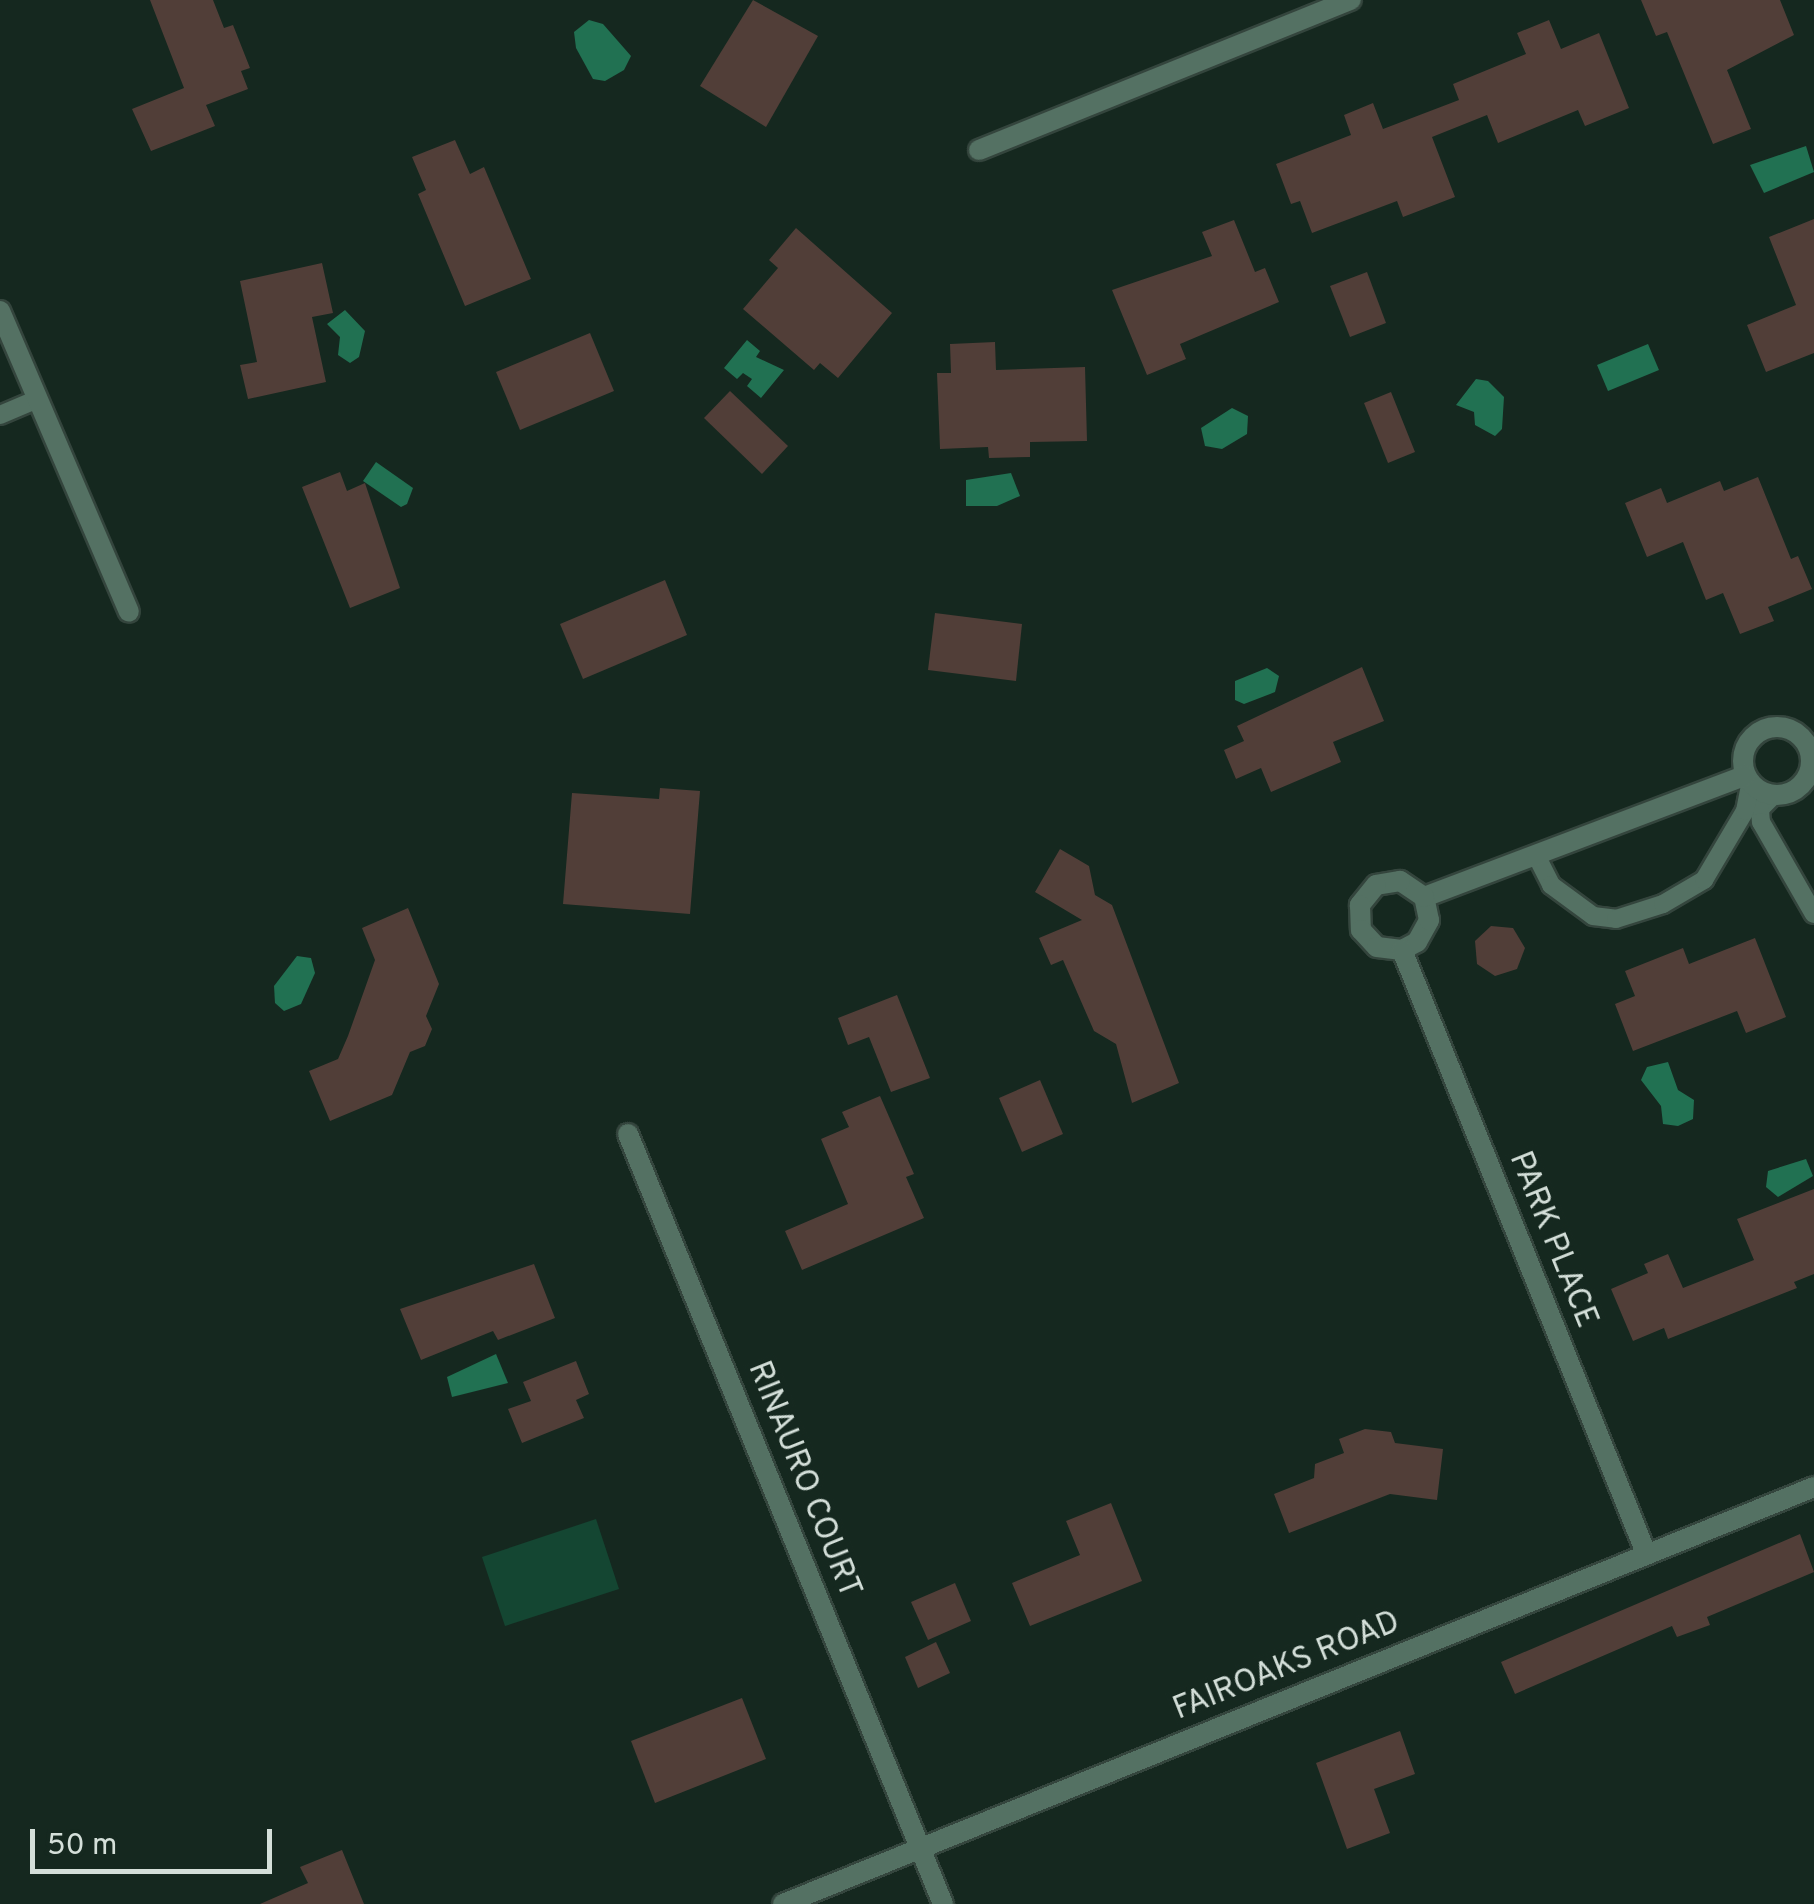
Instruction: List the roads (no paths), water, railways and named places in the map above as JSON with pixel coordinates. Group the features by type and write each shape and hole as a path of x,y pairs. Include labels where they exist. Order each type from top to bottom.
{"street":[{"path":"979,150 1350,0"},
{"path":"0,311 129,612"},
{"path":"1780,726 1812,746 1811,770 1797,790 1772,796 1748,780 1742,752 1756,732 1780,726"},
{"path":"1424,897 1748,780"},
{"path":"1400,881 1424,897 1429,920 1417,942 1402,950 1377,947 1361,930 1360,905 1376,885 1400,881"},
{"name":"PARK PLACE","path":"1402,950 1646,1553"},
{"name":"RINAURO COURT","path":"628,1134 943,1904"},
{"name":"FAIROAKS ROAD","path":"783,1904 1814,1487"}],"lane":[{"path":"0,415 36,400"},
{"path":"1536,855 1569,904 1616,920 1663,904 1704,880 1745,811 1748,780"},
{"path":"1772,796 1760,809 1761,822 1814,914"}]}
